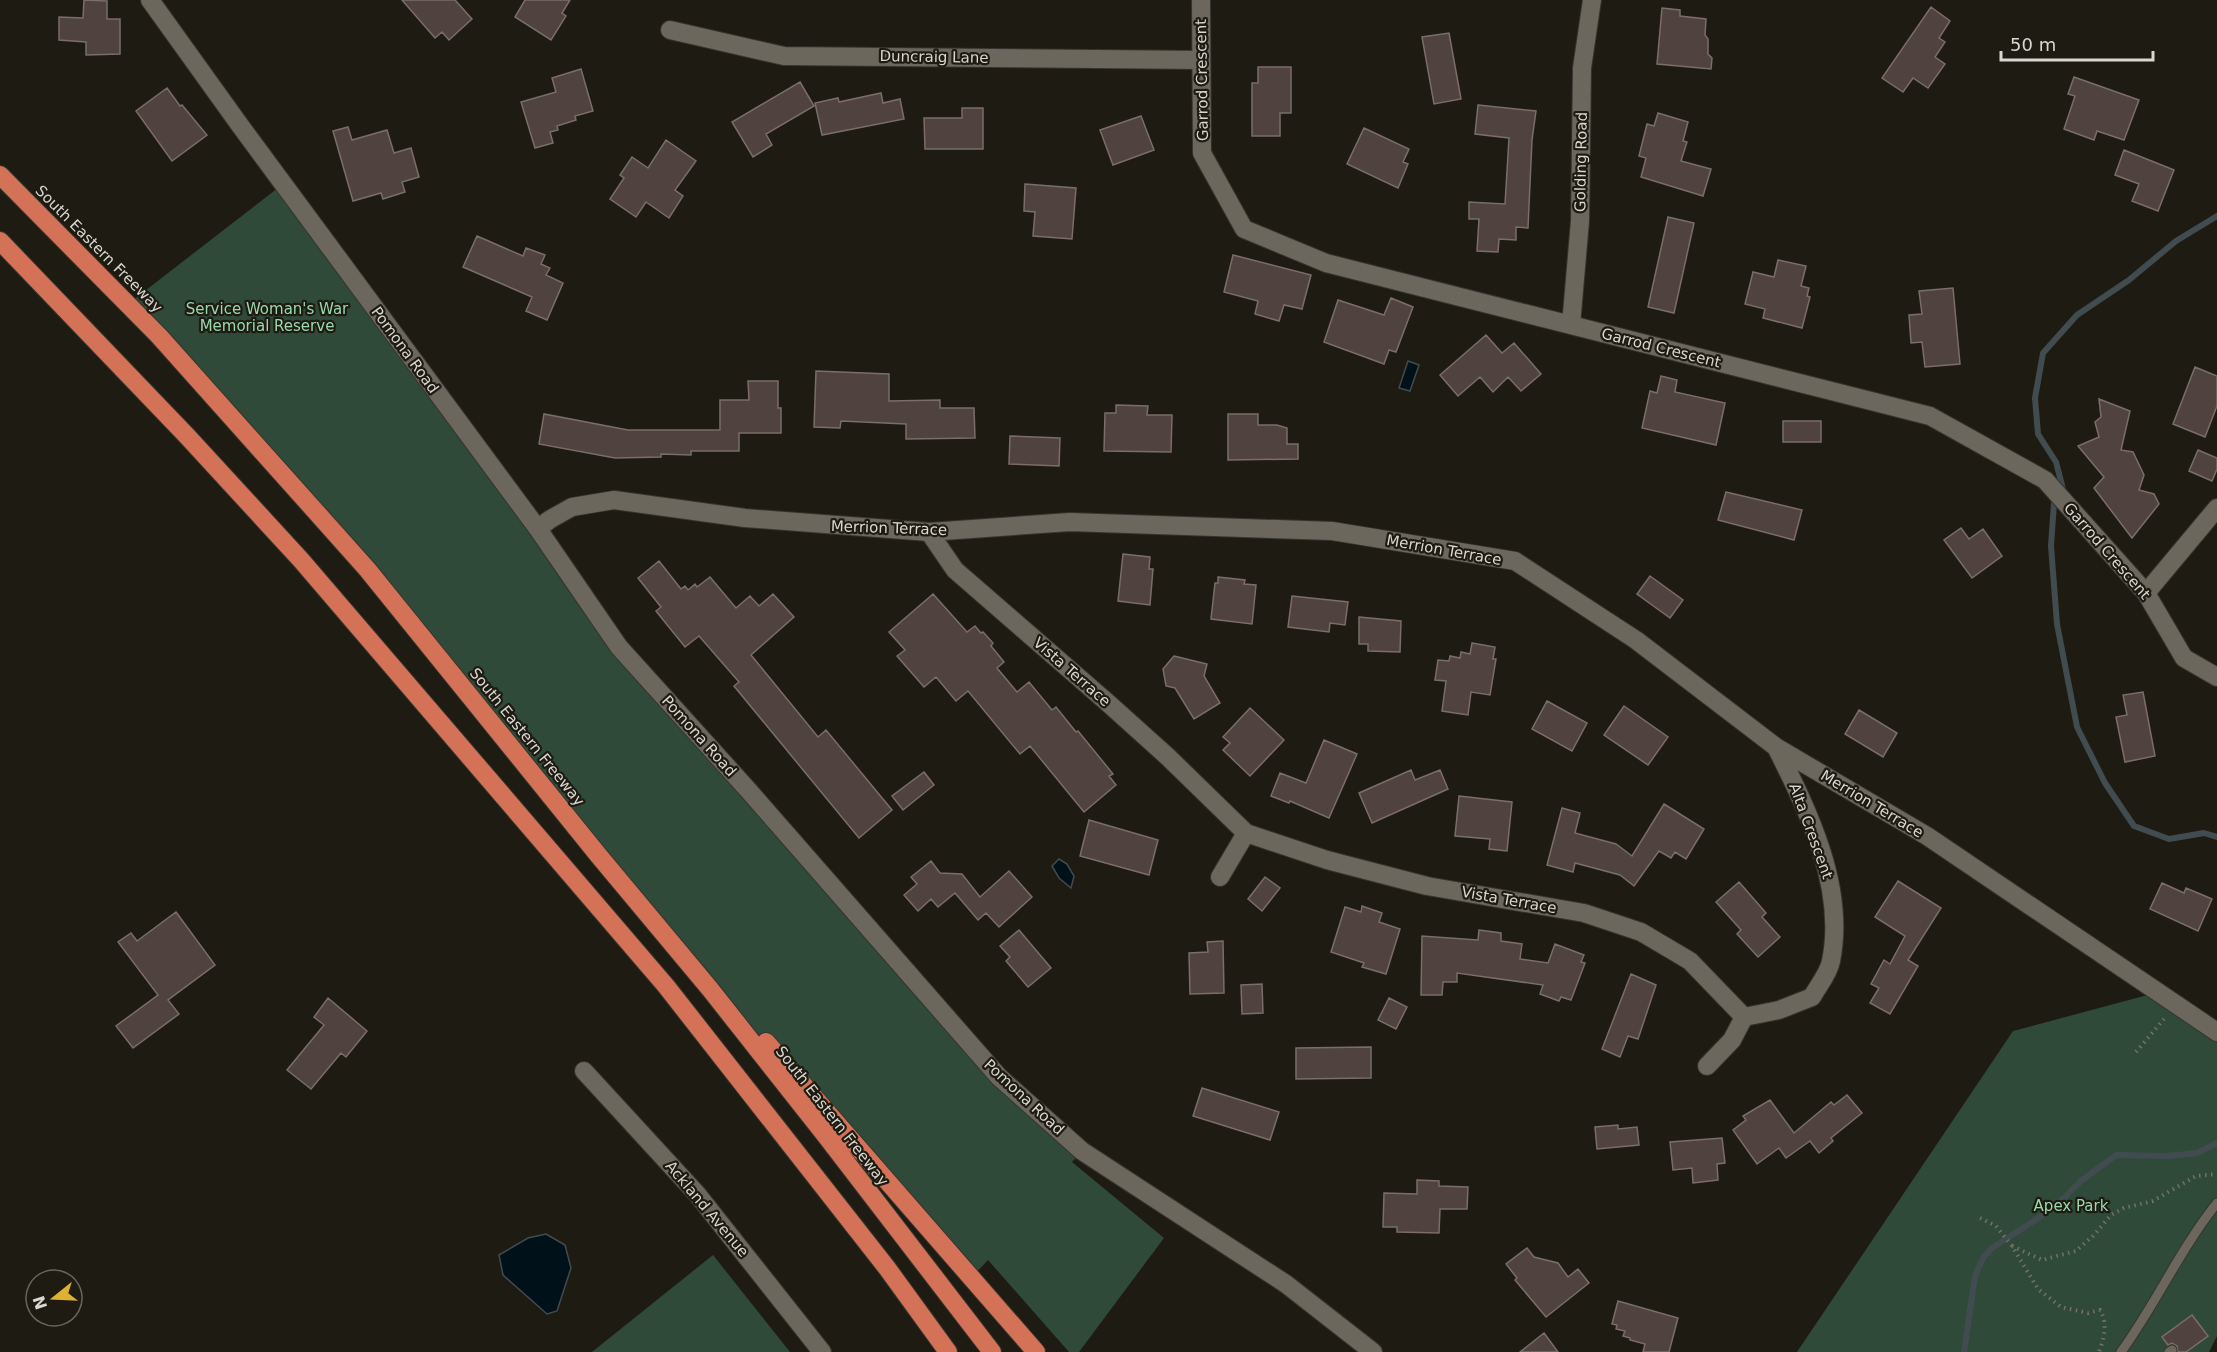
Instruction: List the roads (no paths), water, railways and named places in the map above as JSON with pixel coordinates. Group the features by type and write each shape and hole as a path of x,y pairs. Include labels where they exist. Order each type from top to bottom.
{"highway":[{"name":"South Eastern Freeway","path":"0,175 159,336 367,569 599,856 710,989 992,1352"},
{"path":"0,241 187,436 293,552 666,986 790,1141 948,1352"},
{"path":"710,989 770,1046 1036,1352"}],"street":[{"name":"Pomona Road","path":"150,0 238,124 538,529 619,647 749,791 999,1077 1082,1150 1286,1284 1373,1352"},
{"name":"Garrod Crescent","path":"1201,0 1202,153 1244,229 1326,263 1930,416 2045,480 2146,593 2184,658 2217,677"},
{"name":"Golding Road","path":"1570,325 1580,221 1582,68 1592,0"},
{"name":"Duncraig Lane","path":"670,30 784,56 1201,60"},
{"name":"Merrion Terrace","path":"538,529 572,507 614,500 745,518 929,532 1070,522 1332,531 1515,561 1636,640 1776,747 1928,836 2217,1032"},
{"path":"2146,593 2217,508"},
{"name":"Vista Terrace","path":"929,532 955,570 1142,734 1246,833 1327,860 1427,886 1584,913 1641,932 1690,961 1744,1017"},
{"name":"Alta Crescent","path":"1744,1017 1779,1010 1812,997 1831,963 1834,924 1830,885 1815,833 1776,747"},
{"path":"1220,877 1246,833"},
{"path":"1707,1066 1732,1040 1744,1017"},
{"name":"Ackland Avenue","path":"584,1071 697,1194 822,1352"}],"lane":[{"path":"2121,1352 2174,1265 2217,1203"}],"waterway":[{"path":"2063,489 2056,462 2038,434 2035,398 2043,353 2077,315 2129,280 2176,241 2217,216"},
{"path":"2054,503 2051,546 2057,624 2077,727 2105,783 2134,826 2169,839 2204,833 2217,837"},
{"path":"1964,1352 1975,1276 1983,1258 1992,1248 2037,1219 2081,1181 2116,1155 2168,1156 2197,1153 2217,1143"}],"park label":[{"name":"Service Woman's War Memorial Reserve","path":"267,318"},
{"name":"Apex Park","path":"2071,1206"}]}
